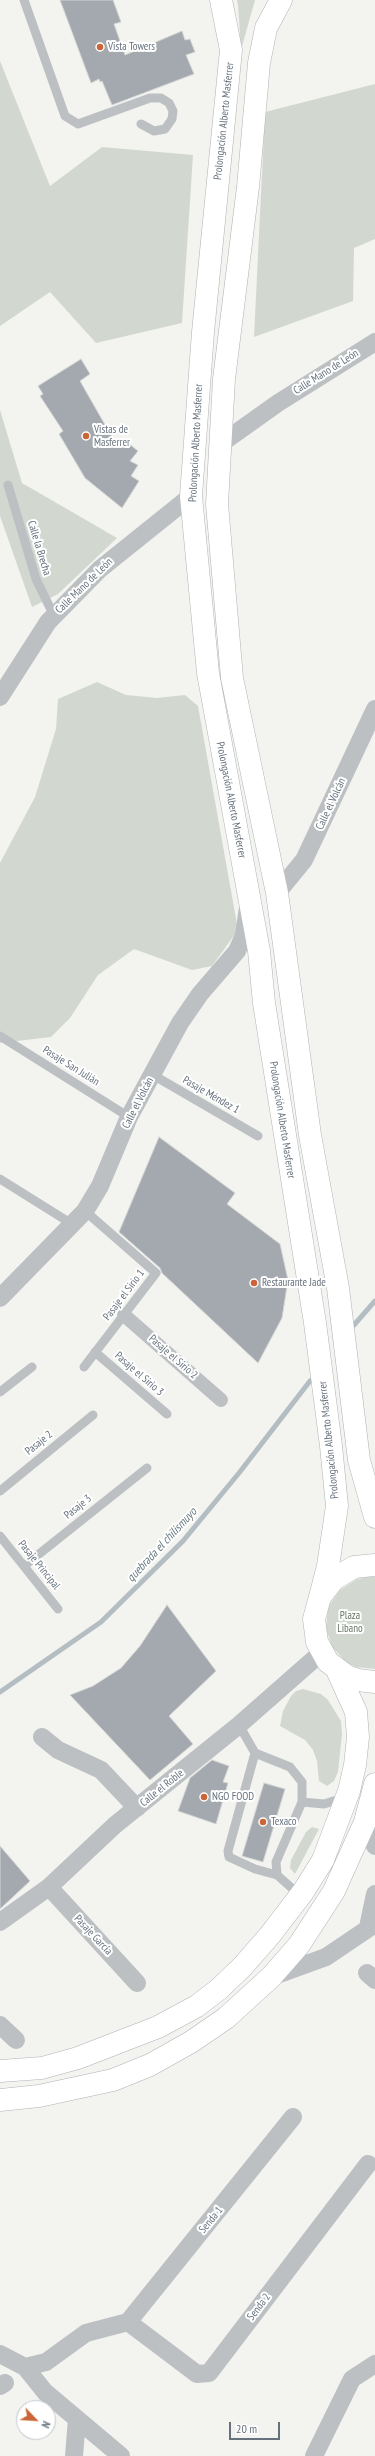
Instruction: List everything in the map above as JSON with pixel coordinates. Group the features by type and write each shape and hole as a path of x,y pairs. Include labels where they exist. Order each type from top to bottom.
{"main road":[{"name":"Prolongación Alberto Masferrer","path":"221,0 231,50 203,332 191,496 208,674 249,893 332,1446 337,1506 328,1566 314,1619 316,1636 322,1652"},
{"name":"Prolongación Alberto Masferrer","path":"281,0 266,28 259,63 248,187 224,379 219,445 217,504 222,584 232,678 277,893 310,1135 338,1288 359,1460 375,1517"},
{"path":"320,1596 334,1579 344,1572 354,1567 375,1565"},
{"path":"0,2071 42,2068 78,2058 126,2041 197,2006 243,1966 297,1901 323,1860 347,1796 355,1765 358,1737 356,1712 337,1670 322,1652"},
{"path":"337,1670 358,1680 375,1682"},
{"path":"0,2100 39,2096 80,2089 113,2080 150,2065 191,2042 226,2018 271,1977 299,1945 334,1891 364,1822 375,1784"}],"street":[{"name":"Calle Mano de León","path":"219,445 278,403 375,342"},
{"name":"Calle Mano de León","path":"0,697 48,622 100,569 191,496"},
{"name":"Calle el Volcán","path":"277,893 304,860 375,709"},
{"name":"Calle el Volcán","path":"0,1298 85,1211 100,1186 129,1117 180,1023 200,994 237,952 244,935 249,893"},
{"name":"Pasaje el Sirio 2","path":"124,1315 221,1400"},
{"name":"Calle el Roble","path":"0,1922 49,1888 115,1825 138,1808 239,1725 322,1652"},
{"path":"42,1737 58,1750 101,1770 138,1808"},
{"path":"364,1822 375,1846"},
{"name":"Pasaje García","path":"49,1888 137,1983"},
{"path":"271,1977 326,1957 371,1926 375,1894"},
{"path":"0,2025 16,2040"},
{"name":"Senda 1","path":"128,2322 293,2118"},
{"name":"Senda 2","path":"128,2322 197,2374 209,2372 368,2164"},
{"path":"25,2367 46,2362 86,2333 128,2322"},
{"path":"0,2354 25,2367 45,2392 121,2456"},
{"path":"314,2456 352,2380 375,2364"},
{"path":"74,2456 76,2419"}],"lane":[{"path":"24,0 65,116 78,124 150,98 161,98 169,103 173,111 172,119 165,129 154,131 141,124"},
{"name":"Calle la Brecha","path":"8,485 36,579 54,616"},
{"name":"Pasaje San Julián","path":"0,1036 129,1117"},
{"name":"Pasaje Méndez 1","path":"153,1075 258,1136"},
{"path":"0,1179 72,1224"},
{"name":"Pasaje el Sirio 1","path":"84,1367 156,1273 85,1211"},
{"name":"Pasaje el Sirio 3","path":"95,1352 167,1414"},
{"path":"0,1392 32,1367"},
{"name":"Pasaje 2","path":"0,1490 93,1415"},
{"name":"Pasaje 3","path":"24,1566 147,1468"},
{"name":"Pasaje Principal","path":"0,1536 58,1609"},
{"path":"239,1725 255,1753 279,1762 296,1773 302,1782 302,1802 276,1862 277,1875"},
{"path":"255,1753 228,1851 229,1857 277,1875 294,1890 297,1901"},
{"path":"302,1802 324,1804 347,1796"}],"green space":[{"path":"237,0 255,0 241,50 238,5"},
{"path":"0,61 50,186 102,147 193,155 182,323 96,343 50,292 0,326"},
{"path":"375,84 375,239 354,248 353,301 254,337 265,112"},
{"path":"0,410 22,483 117,538 58,594 32,607 0,516"},
{"path":"97,682 126,695 157,698 185,695 198,706 238,930 212,966 192,970 134,949 98,975 70,1018 51,1037 0,1043 0,863 35,797 56,729 58,699"},
{"name":"Plaza Libano","path":"375,1577 375,1669 356,1667 346,1662 332,1647 326,1628 328,1607 340,1590 357,1579"},
{"path":"303,1689 321,1694 328,1700 341,1721 342,1734 338,1772 334,1781 327,1786 319,1781 317,1761 313,1750 305,1740 280,1726 283,1711 291,1696 296,1691"},
{"path":"312,1827 319,1829 295,1874 290,1868 291,1860 306,1832"}],"building":[{"path":"60,0 113,0 121,22 114,24 125,55 182,31 185,40 190,39 195,52 186,55 194,74 112,105 102,81 100,82 99,79 91,83"},
{"name":"Vistas de Masferrer","path":"81,359 90,374 80,381 116,444 123,439 138,451 130,461 138,465 131,476 139,481 122,508 85,478 59,434 63,431 40,396 43,394 38,386"},
{"path":"159,1137 235,1193 227,1204 280,1244 288,1280 282,1318 258,1363 162,1273 160,1268 119,1232"},
{"path":"167,1605 216,1671 169,1716 193,1744 150,1780 70,1695 93,1686 121,1668 140,1646"},
{"name":"NGO FOOD","path":"212,1760 229,1766 223,1782 228,1783 216,1824 178,1811 190,1778"},
{"name":"Texaco","path":"264,1783 285,1789 263,1862 242,1856"},
{"path":"0,1846 30,1881 0,1909"}],"waterway":[{"name":"quebrada el chilismuyo","path":"354,1325 375,1301"},
{"name":"quebrada el chilismuyo","path":"0,1692 101,1622 183,1541 239,1473 310,1381"}],"place":[{"name":"Vista Towers","path":"100,47"},
{"name":"Vistas de Masferrer","path":"86,436"},
{"name":"Restaurante Jade","path":"254,1283"},
{"name":"NGO FOOD","path":"204,1797"},
{"name":"Texaco","path":"263,1822"}]}
